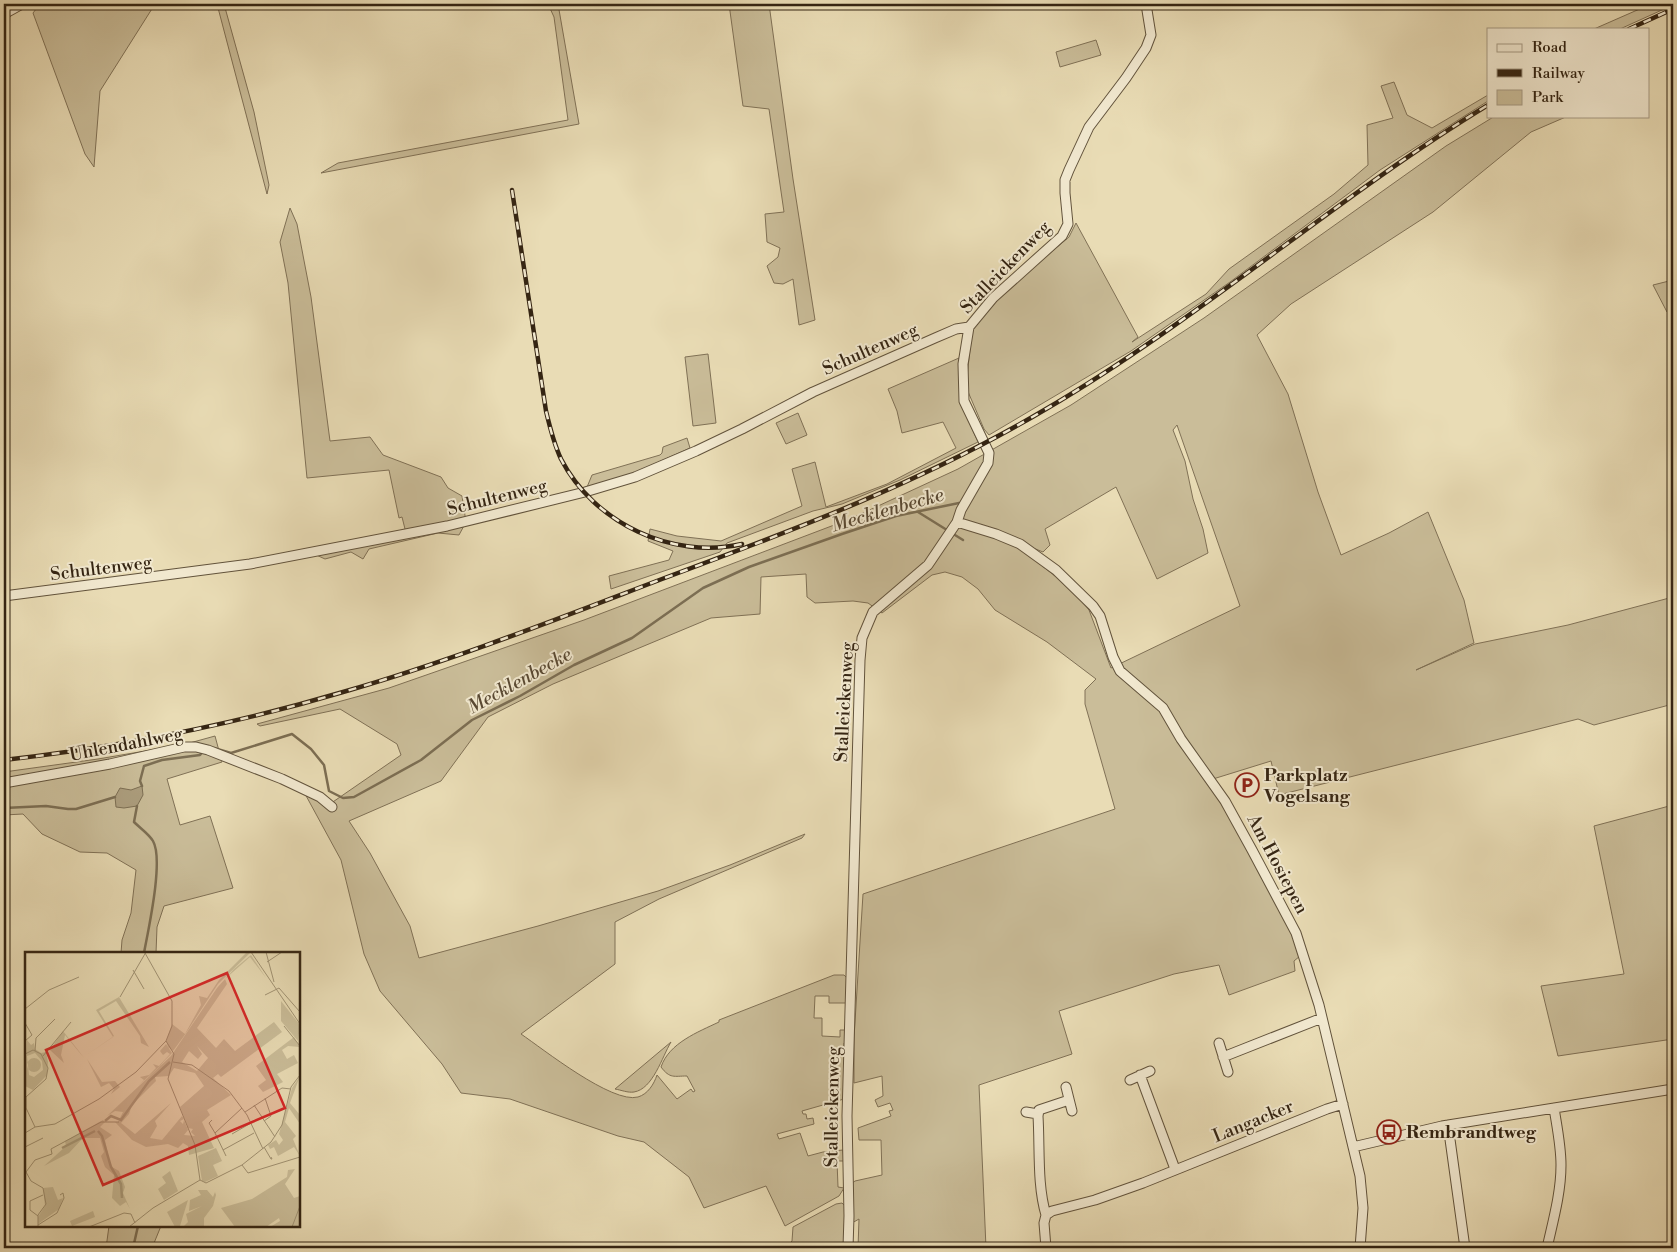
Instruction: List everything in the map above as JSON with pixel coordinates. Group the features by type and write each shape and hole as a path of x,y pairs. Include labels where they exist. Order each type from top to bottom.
{"street":[{"path":"4,14 22,4"},
{"name":"Stalleickenweg","path":"848,1248 847,1107 862,638 873,612 928,565 952,529 986,467 989,453 964,401 963,364 969,327 999,292 1062,236 1068,224 1064,193 1065,180 1089,127 1146,48 1151,35 1146,4"},
{"name":"Schultenweg","path":"4,596 250,564 456,524 593,490 635,477 696,451 813,392 956,329 969,327"},
{"name":"Am Hosiepen","path":"952,529 996,534 1020,544 1056,570 1093,606 1100,616 1113,657 1120,671 1164,708 1181,739 1225,801 1296,933 1322,1018 1360,1176 1363,1208 1360,1248"},
{"name":"Uhlendahlweg","path":"4,783 110,764 184,747 196,747 282,779 320,797 332,807"},
{"path":"1224,1057 1322,1018"},
{"path":"1219,1043 1228,1072"},
{"path":"1130,1080 1150,1071"},
{"path":"1140,1076 1175,1169"},
{"path":"1066,1087 1072,1111"},
{"path":"1353,1147 1392,1136 1448,1125 1673,1089"},
{"path":"1046,1248 1044,1223 1046,1215 1040,1163 1038,1114 1042,1108 1069,1100"},
{"name":"Langacker","path":"1046,1215 1052,1211 1095,1200 1327,1108 1343,1104"},
{"path":"1547,1248 1558,1201 1561,1166 1554,1108"},
{"path":"1026,1112 1038,1114"},
{"path":"1448,1125 1465,1248"}],"green space":[{"path":"40,4 155,4 100,91 94,167 85,154 33,13"},
{"path":"217,4 224,4 254,112 269,185 267,194"},
{"path":"548,4 558,4 579,124 321,173 338,163 568,120 554,17"},
{"path":"729,4 769,4 815,320 799,325 793,279 783,284 774,283 767,266 778,257 780,248 767,242 765,214 784,212 769,109 743,106"},
{"path":"1651,4 1673,5 1622,28 1596,28"},
{"path":"1096,40 1101,55 1060,67 1056,52"},
{"path":"1394,82 1407,115 1432,128 1487,96 1487,102 1380,170 1230,282 1131,351 989,435 984,429 966,387 972,330 1006,290 1069,237 1076,223 1138,337 1132,342 1206,294 1229,269 1334,194 1368,165 1367,125 1393,118 1381,86"},
{"path":"1492,118 1563,118 1531,132 1433,212 1291,304 1257,335 1288,394 1318,492 1341,555 1389,533 1428,512 1464,600 1474,643 1416,670 1475,644 1568,625 1673,597 1673,704 1594,725 1578,719 1279,795 1271,761 1213,779 1194,750 1191,751 1290,928 1300,956 1294,961 1295,971 1229,995 1219,965 1174,974 1059,1011 1072,1054 979,1085 986,1248 858,1248 859,1219 852,1223 851,1184 855,1181 882,1175 881,1140 859,1140 858,1128 891,1116 889,1111 893,1110 890,1103 878,1107 875,1100 883,1096 882,1076 854,1083 854,1038 863,894 1115,809 1085,704 1085,690 1096,679 1047,642 995,610 978,589 962,577 945,572 932,575 882,613 868,603 853,601 815,603 807,597 806,574 761,577 760,614 711,618 553,684 488,717 441,781 349,821 370,853 410,926 419,958 658,891 730,865 805,834 802,838 659,899 615,922 615,964 521,1034 578,1074 612,1092 626,1097 638,1097 645,1094 657,1075 677,1099 691,1089 693,1092 695,1091 687,1076 670,1075 661,1067 670,1051 685,1039 719,1022 719,1020 834,975 844,975 847,978 848,1003 829,1003 829,996 815,996 814,1018 822,1018 822,1036 840,1037 840,1030 847,1030 846,1042 844,1043 844,1099 802,1111 803,1114 806,1114 807,1119 813,1118 814,1124 777,1134 779,1139 800,1133 808,1156 843,1150 844,1161 837,1161 838,1187 844,1188 839,1196 785,1226 766,1186 704,1208 689,1177 644,1142 618,1136 510,1099 461,1093 442,1064 380,991 364,954 341,860 304,792 327,806 401,755 397,744 340,709 260,726 257,724 389,688 584,620 850,519 958,469 1071,405 1204,318 1446,146","holes":["1177,425 1240,606 1111,668 1089,610 1070,588 1021,549 995,535 958,523 996,533 1043,552 1050,545 1045,529 1116,487 1157,579 1208,553 1185,461 1173,430"]},
{"path":"290,208 297,224 311,297 330,441 370,437 383,455 441,477 448,488 462,496 466,522 459,535 438,533 369,549 363,559 351,552 325,559 312,553 406,533 402,517 399,518 389,470 307,478 288,283 280,242"},
{"path":"1673,280 1673,311 1667,312 1653,285"},
{"path":"708,354 716,423 693,426 685,357"},
{"path":"959,358 961,396 978,442 900,480 842,504 813,511 727,543 720,552 611,589 609,576 669,560 673,551 648,541 650,529 677,536 721,541 802,506 792,469 815,462 826,507 887,484 956,448 943,422 902,433 897,411 888,389"},
{"path":"798,413 807,435 786,444 776,423"},
{"path":"687,438 690,448 632,474 585,492 592,475 660,455 663,447"},
{"path":"215,736 222,762 167,779 180,825 210,816 233,888 164,906 157,927 156,952 121,952 122,940 131,913 136,870 107,853 80,852 42,834 23,814 4,815 4,772 186,744"},
{"path":"1673,805 1673,1039 1558,1056 1541,986 1624,974 1594,826"},
{"path":"671,1042 656,1072 647,1085 641,1090 634,1092 615,1089"},
{"path":"842,1203 846,1207 845,1248 786,1248 792,1241 793,1227 836,1204"},
{"path":"109,1227 161,1227 152,1248 106,1248"}],"shaded area":[{"path":"142,786 143,795 137,806 116,807 115,797 120,788 131,790"}],"waterway":[{"name":"Mecklenbecke","path":"214,748 231,753 292,734 311,749 324,765 329,791 343,798 354,797 421,760 472,720 520,696 574,665 632,638 703,588 749,567 896,516 959,503"},
{"path":"918,512 963,540"},
{"name":"Mecklenbecke","path":"142,786 140,781 144,766 162,760 200,755 203,751"},
{"path":"4,808 46,806 76,809 115,797"},
{"path":"137,806 134,822 153,841 157,863 152,913 144,952"},
{"path":"133,1248 138,1227"}],"railway":[{"path":"1631,28 1673,9"},
{"path":"4,760 90,749 175,734 259,715 383,680 504,639 711,561 810,523 906,482 1000,435 1103,374 1214,297 1376,179 1487,106"},
{"path":"512,190 546,411 552,436 561,459 575,482 593,502 614,518 638,531 663,541 715,548 742,544"}],"place":[{"name":"Parkplatz Vogelsang","path":"1247,785"},
{"name":"Rembrandtweg","path":"1389,1132"}]}
